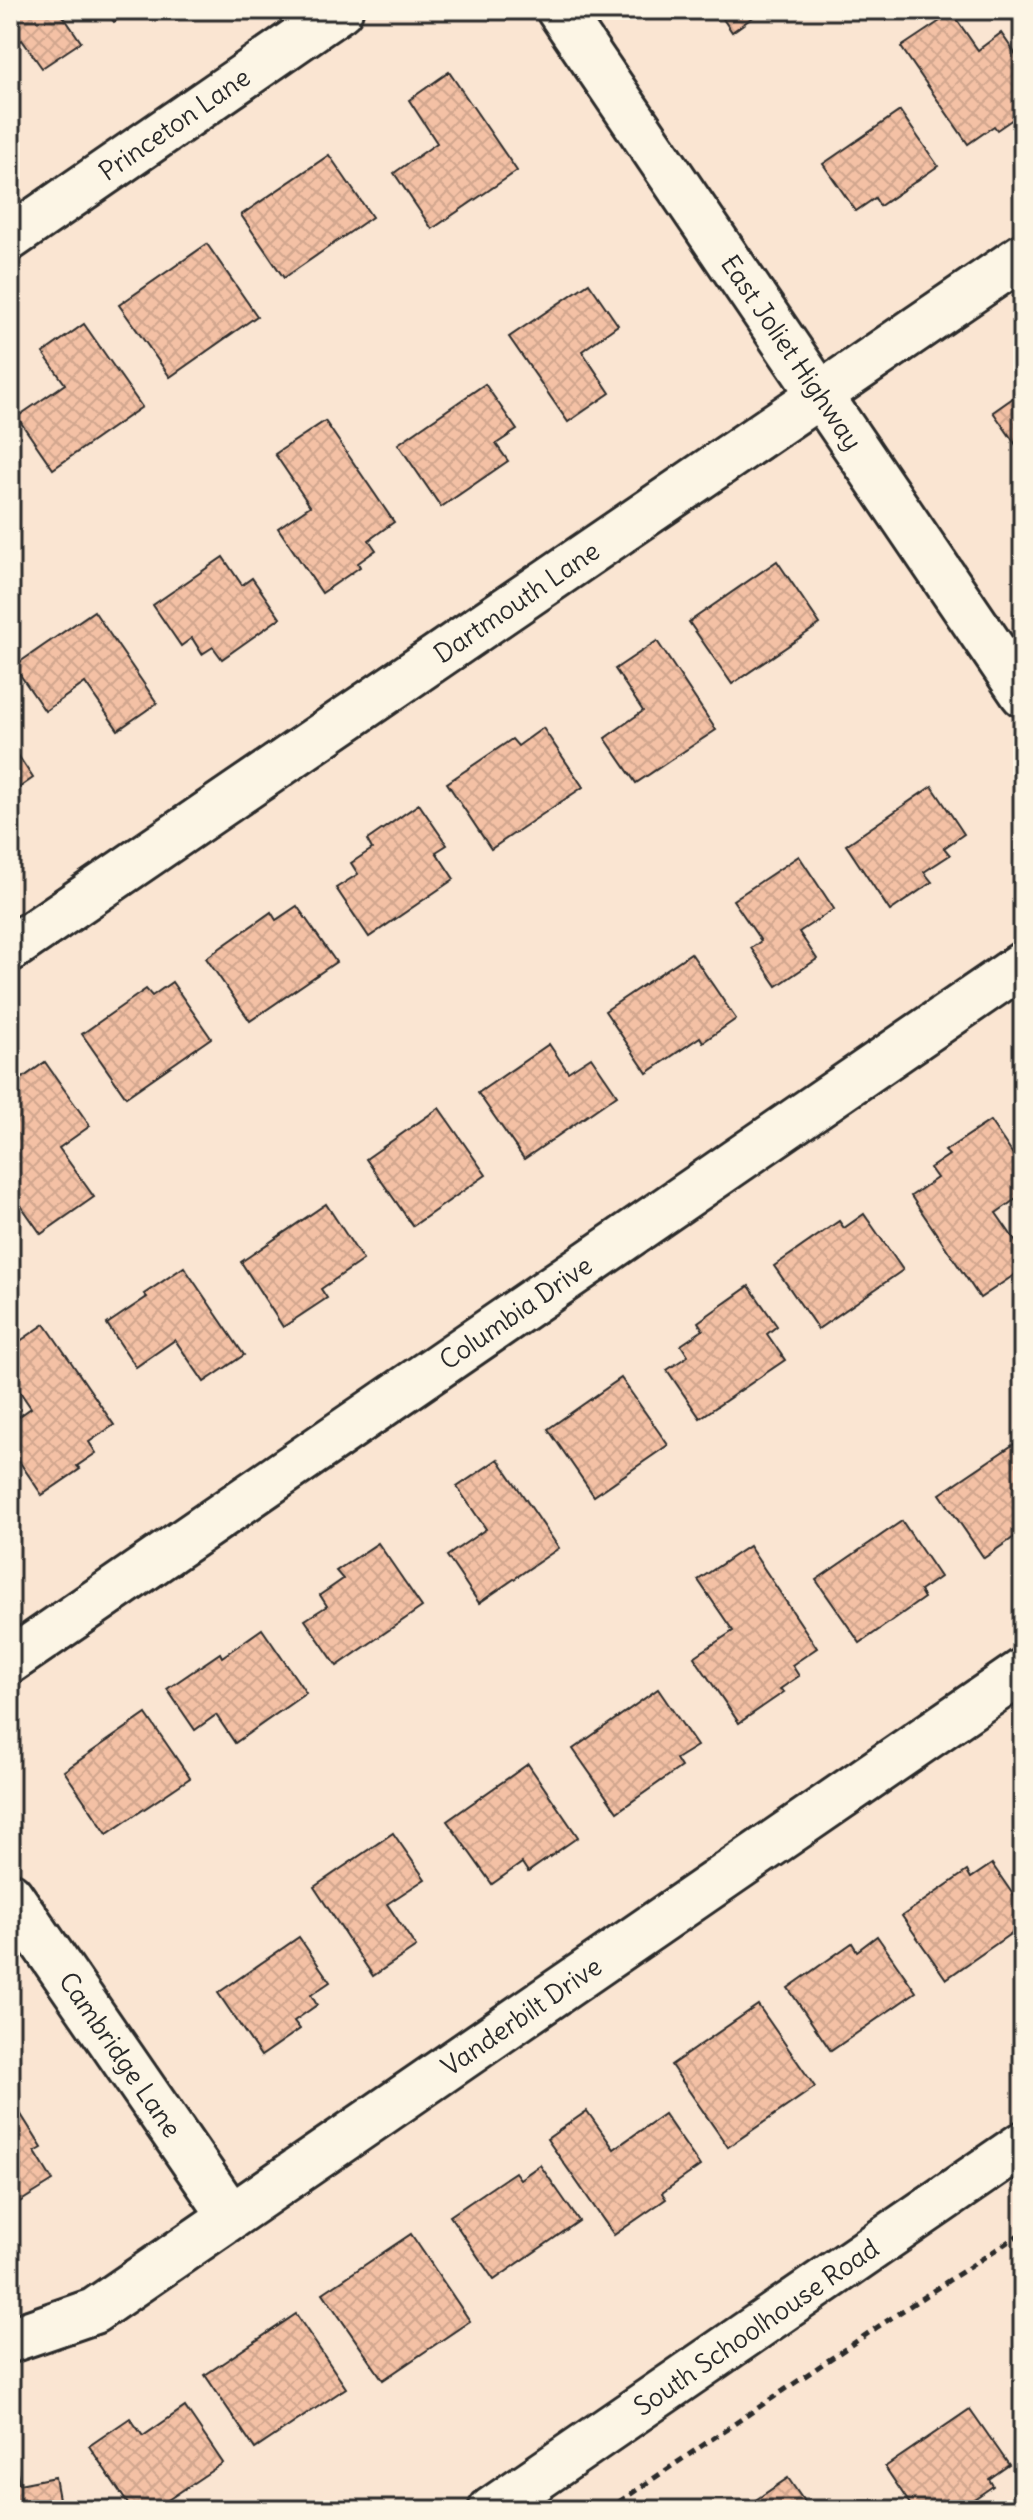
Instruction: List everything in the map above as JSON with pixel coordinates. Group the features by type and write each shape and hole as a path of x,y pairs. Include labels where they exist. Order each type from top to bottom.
{"street":[{"name":"Princeton Lane","path":"10,238 340,10"},
{"name":"East Joliet Highway","path":"559,10 1023,694"},
{"name":"Dartmouth Lane","path":"10,949 1023,256"},
{"name":"Columbia Drive","path":"10,1661 1023,964"},
{"name":"Vanderbilt Drive","path":"10,2340 94,2311 1023,1671"},
{"name":"Cambridge Lane","path":"10,1895 231,2216"},
{"name":"South Schoolhouse Road","path":"491,2510 1023,2144"}],"path":[{"path":"607,2510 1023,2232"}],"building":[{"path":"10,10 48,10 50,13 59,10 81,42 42,68 22,40 10,49"},
{"path":"105,10 132,10 114,22"},
{"path":"717,10 763,10 732,32"},
{"path":"952,13 978,50 1001,33 1019,59 1023,56 1023,112 997,130 994,126 968,144 901,47"},
{"path":"449,72 517,171 432,229 394,173 437,143 409,100"},
{"path":"900,111 938,166 880,206 875,198 856,211 823,164"},
{"path":"329,155 372,217 284,278 241,215"},
{"path":"207,244 257,316 170,377 119,305"},
{"path":"589,283 618,325 582,351 610,393 568,422 509,337"},
{"path":"84,324 142,407 53,469 17,417 65,384 43,353"},
{"path":"485,384 517,430 496,444 508,461 441,507 398,444"},
{"path":"1023,391 1023,455 993,412"},
{"path":"325,421 394,522 369,540 376,550 358,563 360,567 322,593 278,528 310,506 275,454"},
{"path":"223,557 242,585 252,578 280,618 222,659 213,647 202,654 192,638 181,646 153,605"},
{"path":"777,561 820,624 732,684 689,622"},
{"path":"94,611 157,703 118,730 85,683 45,711 14,666"},
{"path":"657,641 716,730 636,783 605,738 643,711 615,669"},
{"path":"543,728 583,787 491,849 447,783 512,739 518,746"},
{"path":"10,743 33,778 10,794"},
{"path":"932,786 964,834 944,848 950,855 924,872 932,882 890,911 846,845"},
{"path":"419,804 447,845 436,852 454,879 369,937 336,888 358,874 351,863 372,849 367,840"},
{"path":"799,856 834,909 799,932 817,959 777,986 751,948 761,941 733,900"},
{"path":"297,906 336,962 250,1021 206,958 271,912 276,920"},
{"path":"691,953 736,1019 703,1042 700,1037 647,1073 605,1011"},
{"path":"172,982 211,1038 126,1097 82,1034 146,989 152,996"},
{"path":"549,1044 568,1072 591,1057 617,1095 524,1159 478,1093"},
{"path":"45,1062 90,1126 59,1148 94,1197 41,1234 10,1190 10,1087"},
{"path":"439,1108 486,1175 413,1226 366,1159"},
{"path":"990,1121 1023,1169 1023,1194 996,1213 1023,1252 1023,1269 980,1298 911,1196 937,1178 930,1168 949,1155 945,1151"},
{"path":"326,1204 363,1260 321,1289 327,1298 283,1327 241,1262"},
{"path":"864,1214 903,1270 818,1329 774,1266 839,1221 844,1228"},
{"path":"184,1267 244,1355 204,1382 175,1340 136,1367 107,1324"},
{"path":"749,1286 777,1326 767,1334 785,1360 700,1418 667,1370 688,1356 681,1345 703,1330 698,1322"},
{"path":"45,1324 114,1425 89,1442 96,1453 77,1466 80,1469 42,1495 10,1448 10,1423 31,1408 10,1377 10,1348"},
{"path":"621,1378 668,1445 594,1496 548,1429"},
{"path":"1023,1438 1023,1531 984,1558 940,1494"},
{"path":"498,1459 559,1548 479,1603 447,1556 486,1529 457,1487"},
{"path":"902,1521 940,1577 920,1591 924,1598 860,1643 816,1580"},
{"path":"378,1543 422,1607 337,1666 305,1620 327,1606 320,1595 343,1579 336,1571"},
{"path":"749,1546 817,1648 792,1665 799,1676 780,1689 784,1692 739,1723 694,1657 733,1631 698,1580"},
{"path":"262,1629 306,1693 235,1743 216,1715 195,1730 167,1689"},
{"path":"658,1689 697,1746 676,1759 681,1767 617,1812 573,1749"},
{"path":"146,1714 190,1778 107,1834 64,1771"},
{"path":"528,1764 578,1837 528,1872 522,1863 492,1884 447,1821"},
{"path":"393,1833 425,1879 387,1904 416,1947 373,1976 314,1887"},
{"path":"992,1864 1023,1909 1023,1925 946,1979 902,1916 967,1871 971,1878"},
{"path":"877,1936 916,1992 831,2051 788,1988 852,1943 857,1951"},
{"path":"299,1937 330,1982 311,1995 317,2005 294,2021 300,2029 261,2056 218,1993"},
{"path":"758,2005 815,2087 728,2147 671,2065"},
{"path":"17,2108 42,2148 35,2152 53,2181 10,2208 10,2112"},
{"path":"587,2111 614,2149 664,2114 700,2166 662,2193 666,2199 614,2235 547,2139"},
{"path":"540,2165 579,2221 494,2280 450,2216 515,2172 520,2179"},
{"path":"411,2234 470,2321 383,2380 323,2293"},
{"path":"296,2314 346,2388 255,2449 205,2375"},
{"path":"185,2407 223,2463 153,2510 132,2510 89,2446 130,2418 143,2436"},
{"path":"970,2409 1009,2465 989,2479 993,2486 958,2510 914,2510 885,2467"},
{"path":"16,2465 19,2484 55,2477 61,2510 10,2510 10,2466"},
{"path":"788,2478 810,2510 741,2510"}]}
